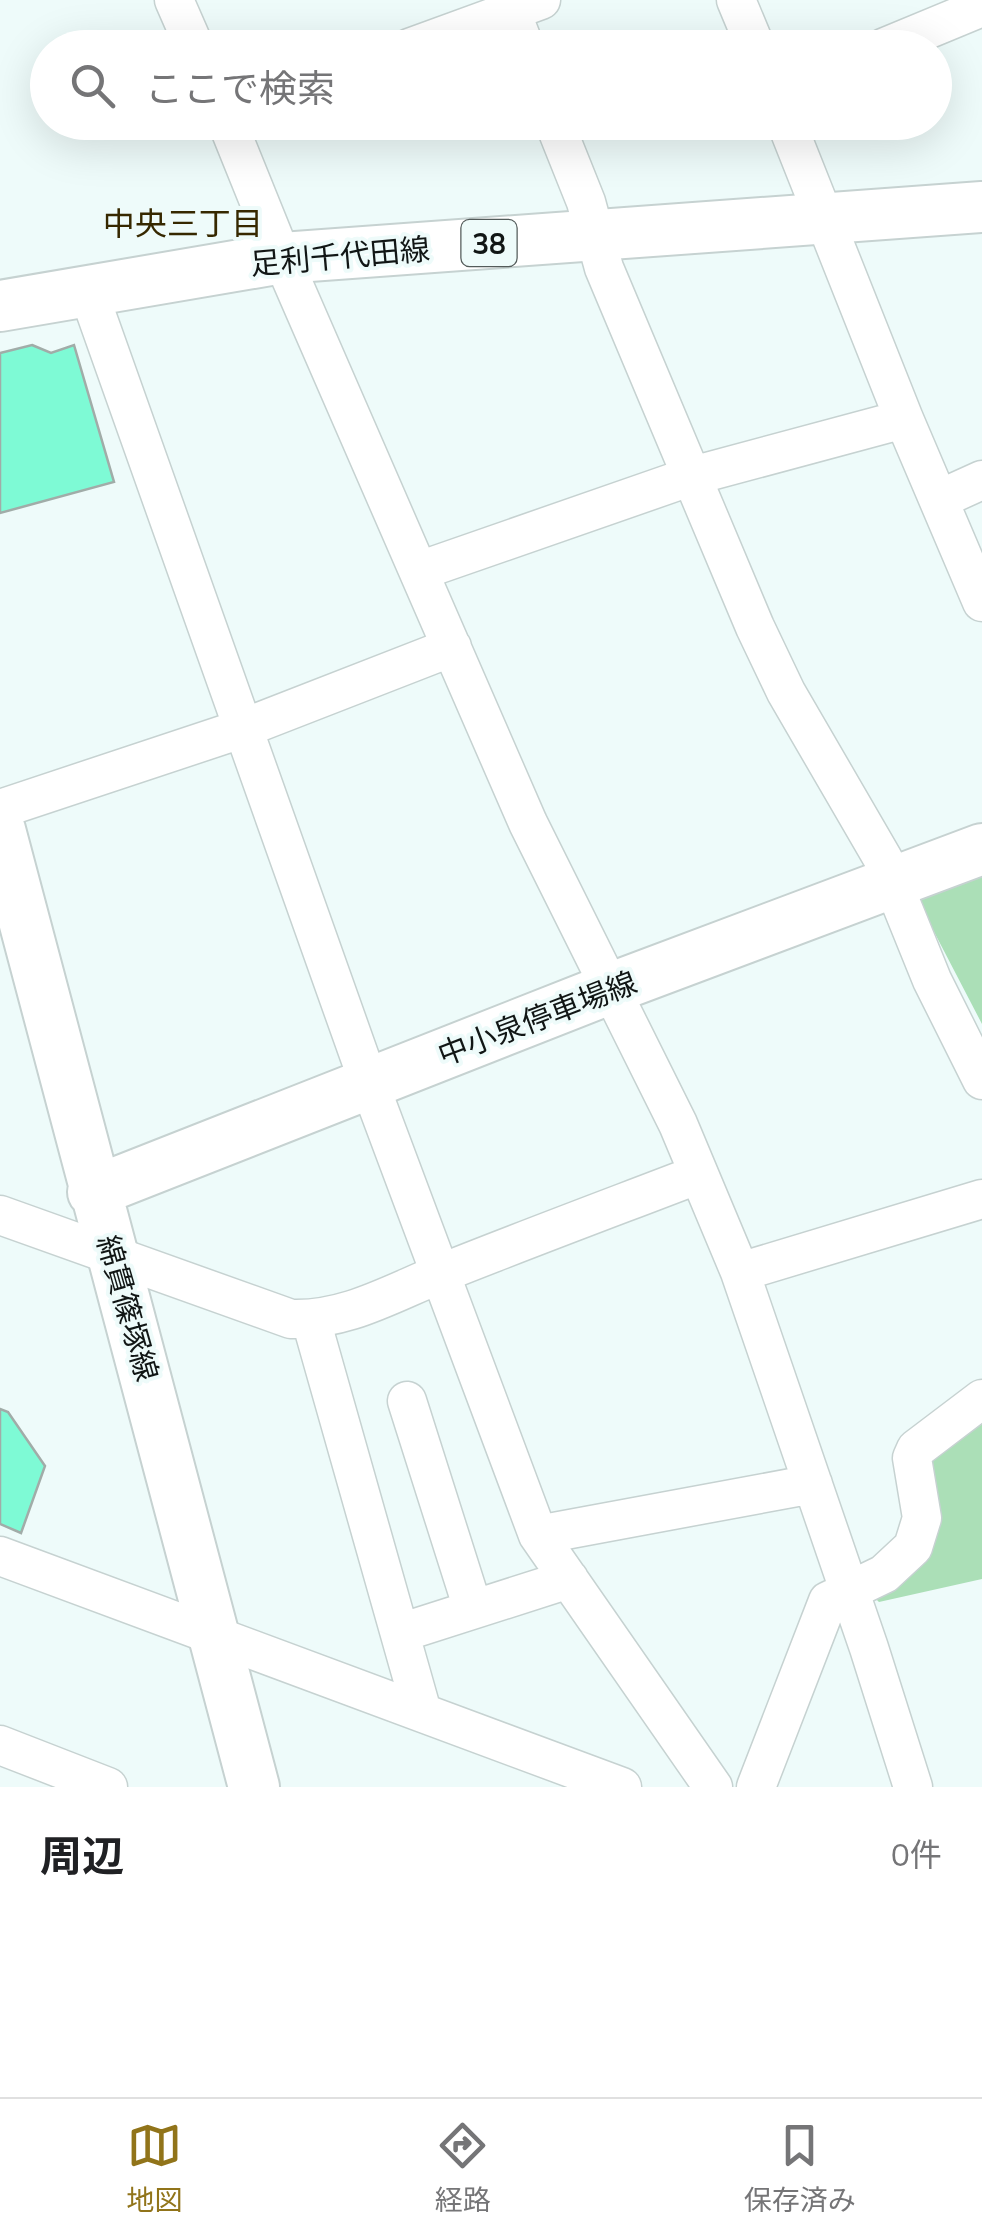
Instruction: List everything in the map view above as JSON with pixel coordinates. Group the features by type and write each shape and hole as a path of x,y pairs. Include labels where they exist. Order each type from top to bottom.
{"main road":[{"name":"足利千代田線","path":"0,306 282,258 982,208"},
{"name":"綿貫篠塚線","path":"0,830 254,1787"},
{"name":"中小泉停車場線","path":"93,1192 610,989 982,849"}],"street":[{"path":"174,0 187,30"},
{"path":"736,0 748,30"},
{"path":"926,30 982,6"},
{"path":"452,30 504,8"},
{"path":"234,140 528,823 678,1124 740,1272 870,1648 913,1787"},
{"path":"561,140 604,268 755,627 786,692 895,882 932,980 982,1080"},
{"path":"793,140 982,602"},
{"path":"88,291 369,1082 538,1534 713,1787"},
{"path":"418,571 692,476 904,418"},
{"path":"940,499 982,480"},
{"path":"0,809 244,728 452,647"},
{"path":"0,1216 290,1319 311,1320 354,1310 699,1174"},
{"path":"740,1272 982,1199"},
{"path":"311,1320 422,1712"},
{"path":"756,1787 828,1601 884,1574 913,1547 922,1518 912,1458 916,1449 982,1399"},
{"path":"407,1401 474,1609"},
{"path":"538,1534 813,1484"},
{"path":"0,1556 622,1787"},
{"path":"400,1634 568,1578"},
{"path":"0,1747 108,1787"}],"green space":[{"path":"982,876 982,1024 918,901"},
{"path":"982,1413 982,1579 879,1602 874,1597 903,1578 922,1461"}],"building":[{"path":"32,345 51,353 74,345 114,482 0,513 0,353"},
{"path":"0,1409 8,1412 45,1466 21,1533 0,1524"}],"district":[{"name":"中央三丁目","path":"183,223"}]}
